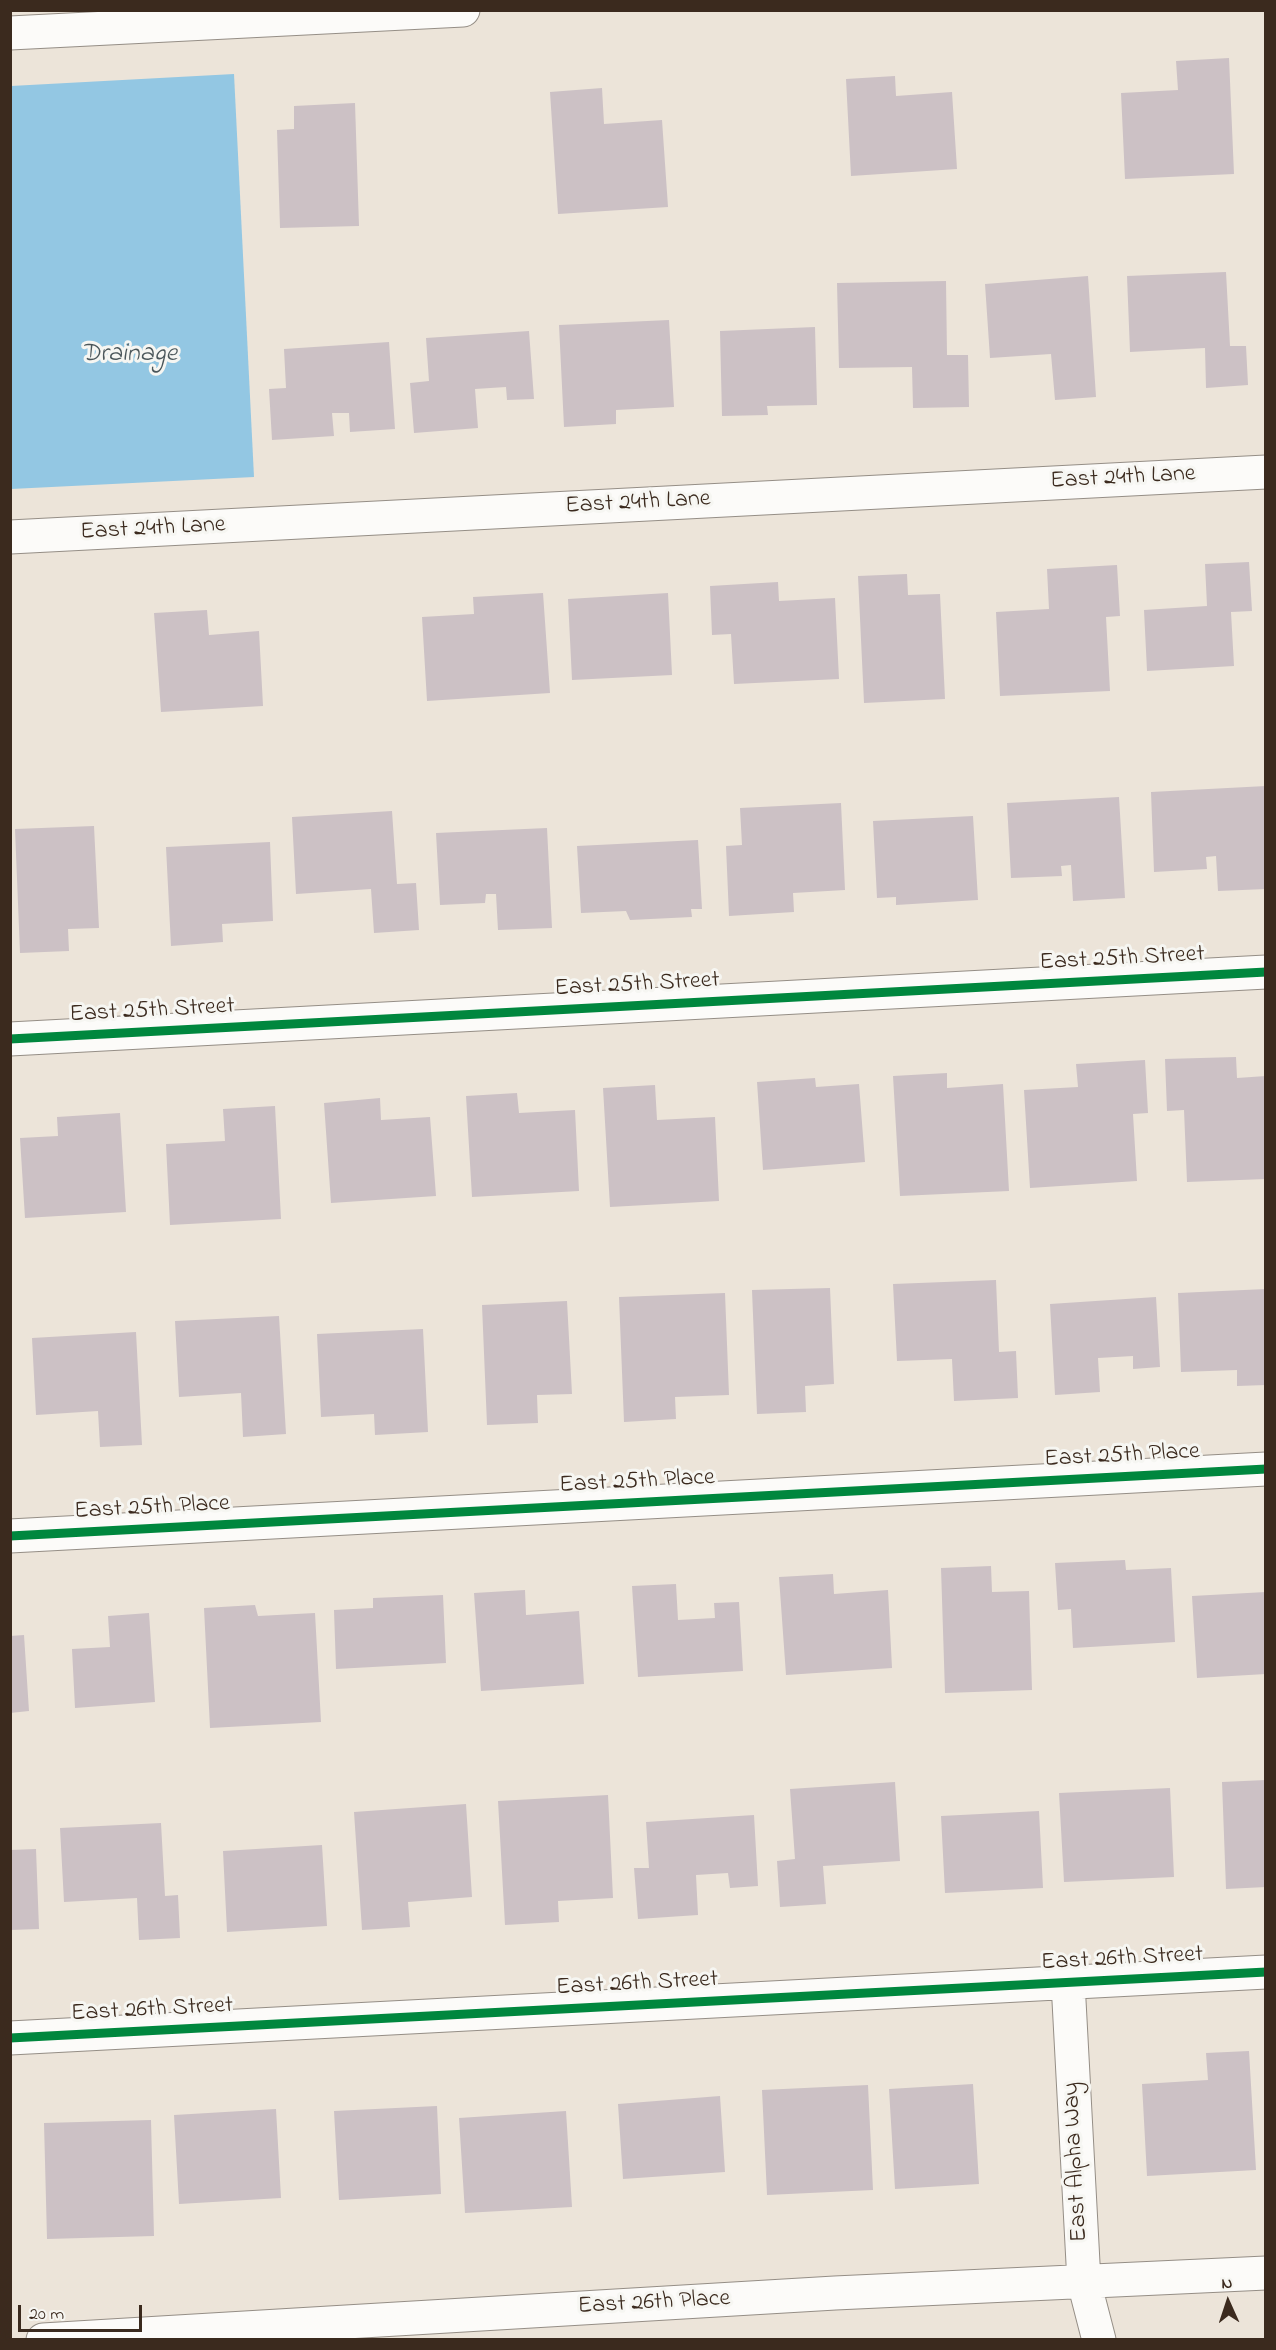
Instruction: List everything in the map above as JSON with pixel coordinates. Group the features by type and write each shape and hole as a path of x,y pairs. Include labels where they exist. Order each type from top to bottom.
{"street":[{"path":"10,33 463,10"},
{"name":"East 24th Lane","path":"10,537 1266,472"},
{"name":"East 25th Street","path":"10,1039 1266,972"},
{"name":"East 25th Place","path":"10,1536 1266,1469"},
{"name":"East 26th Street","path":"10,2038 1266,1972"},
{"name":"East Alpha Way","path":"1068,1982 1084,2282 1099,2340"},
{"name":"East 26th Place","path":"43,2340 823,2294 1266,2273"}],"water":[{"name":"Drainage","path":"234,74 254,477 11,489 11,86"}],"building":[{"path":"1229,58 1234,174 1125,179 1121,93 1178,90 1176,61"},
{"path":"895,76 896,96 952,92 957,169 851,176 846,79"},
{"path":"602,88 604,124 662,120 668,207 558,214 550,92"},
{"path":"355,103 359,226 280,228 277,130 294,129 294,106"},
{"path":"1226,272 1230,346 1246,346 1248,385 1206,388 1205,348 1130,352 1127,276"},
{"path":"1088,276 1096,397 1055,400 1051,354 990,358 985,284"},
{"path":"946,281 947,355 968,355 969,407 913,408 912,367 839,368 837,283"},
{"path":"669,320 674,407 616,410 616,424 564,427 559,325"},
{"path":"815,327 817,405 767,406 768,415 722,416 720,331"},
{"path":"529,331 534,399 507,400 506,387 475,389 478,428 414,433 410,383 429,381 426,338"},
{"path":"389,342 395,429 350,432 349,413 332,413 334,436 272,440 269,389 286,388 284,349"},
{"path":"1249,562 1252,611 1231,612 1234,666 1147,671 1144,610 1207,606 1205,564"},
{"path":"1117,565 1120,616 1106,617 1110,691 1000,696 996,612 1049,609 1047,569"},
{"path":"907,574 908,595 940,594 945,699 864,703 858,576"},
{"path":"778,582 779,601 835,598 839,679 734,684 731,634 712,635 710,586"},
{"path":"543,593 550,693 427,701 422,617 474,614 473,597"},
{"path":"668,593 672,675 572,680 568,599"},
{"path":"207,610 209,635 259,631 263,706 161,712 154,613"},
{"path":"1266,786 1266,889 1218,891 1216,856 1206,857 1207,869 1154,872 1151,792"},
{"path":"1119,797 1125,898 1073,901 1071,865 1061,866 1062,876 1011,878 1007,803"},
{"path":"841,803 845,890 793,893 794,912 729,916 726,846 742,845 740,808"},
{"path":"392,811 397,884 416,883 419,930 374,933 371,889 296,894 292,817"},
{"path":"973,816 978,900 896,905 896,897 877,898 873,821"},
{"path":"94,826 99,928 68,929 69,951 20,953 15,829"},
{"path":"547,828 552,928 498,930 496,894 486,894 485,903 440,905 436,833"},
{"path":"698,840 702,909 691,909 692,917 630,920 626,911 581,913 577,846"},
{"path":"270,842 273,921 222,924 223,942 171,946 166,847"},
{"path":"1236,1057 1237,1078 1266,1076 1266,1179 1187,1182 1184,1110 1167,1111 1165,1059"},
{"path":"1145,1060 1148,1113 1133,1114 1137,1181 1030,1188 1024,1090 1078,1087 1076,1064"},
{"path":"947,1073 947,1088 1003,1084 1009,1191 900,1196 893,1076"},
{"path":"815,1078 816,1087 859,1084 865,1162 763,1170 757,1082"},
{"path":"655,1085 657,1120 715,1117 719,1201 610,1207 603,1088"},
{"path":"517,1093 519,1113 575,1110 579,1191 472,1197 466,1096"},
{"path":"380,1098 381,1120 430,1117 436,1196 331,1203 324,1103"},
{"path":"275,1106 281,1219 170,1225 166,1144 225,1141 223,1109"},
{"path":"120,1113 126,1212 25,1218 20,1138 58,1136 57,1117"},
{"path":"996,1280 999,1352 1016,1351 1018,1398 954,1401 952,1359 897,1361 893,1284"},
{"path":"830,1288 834,1384 805,1386 806,1412 757,1414 752,1290"},
{"path":"1266,1289 1266,1385 1237,1386 1237,1370 1181,1372 1178,1293"},
{"path":"725,1293 729,1395 675,1397 676,1419 624,1422 619,1297"},
{"path":"1156,1297 1160,1367 1133,1369 1133,1356 1098,1358 1100,1392 1055,1395 1050,1304"},
{"path":"567,1301 572,1394 537,1395 538,1423 487,1425 482,1305"},
{"path":"279,1316 286,1434 243,1437 241,1393 179,1397 175,1321"},
{"path":"423,1329 428,1432 375,1435 374,1414 321,1417 317,1334"},
{"path":"136,1332 142,1445 100,1447 98,1411 36,1415 32,1338"},
{"path":"1125,1560 1126,1570 1171,1568 1175,1642 1073,1648 1071,1609 1058,1610 1055,1563"},
{"path":"991,1566 992,1592 1029,1591 1032,1690 945,1693 941,1568"},
{"path":"833,1574 834,1594 888,1590 892,1668 786,1675 779,1577"},
{"path":"676,1584 678,1620 715,1618 714,1603 739,1602 743,1671 638,1677 632,1586"},
{"path":"525,1590 526,1615 579,1611 584,1684 481,1691 474,1593"},
{"path":"1266,1592 1266,1674 1197,1678 1192,1596"},
{"path":"443,1595 446,1663 336,1669 334,1610 373,1608 373,1598"},
{"path":"255,1605 258,1616 315,1613 321,1722 210,1728 204,1608"},
{"path":"149,1613 155,1702 75,1708 72,1649 110,1647 108,1616"},
{"path":"24,1635 29,1711 10,1713 10,1636"},
{"path":"1266,1780 1266,1887 1226,1889 1222,1782"},
{"path":"895,1782 900,1861 823,1866 826,1904 780,1907 777,1861 795,1859 790,1789"},
{"path":"1170,1788 1174,1877 1064,1882 1059,1793"},
{"path":"608,1795 613,1898 558,1901 559,1922 505,1925 498,1801"},
{"path":"466,1804 472,1897 408,1902 410,1927 362,1930 354,1812"},
{"path":"1039,1811 1043,1888 945,1893 941,1816"},
{"path":"754,1815 758,1886 730,1888 728,1873 696,1875 698,1915 638,1919 634,1868 649,1868 646,1822"},
{"path":"161,1823 165,1896 178,1895 180,1938 139,1940 137,1898 64,1902 60,1828"},
{"path":"322,1845 327,1926 227,1932 223,1851"},
{"path":"36,1849 39,1929 10,1930 10,1850"},
{"path":"1249,2051 1256,2170 1147,2176 1142,2084 1208,2080 1206,2053"},
{"path":"973,2084 979,2184 895,2189 889,2089"},
{"path":"868,2085 873,2190 767,2195 762,2090"},
{"path":"720,2096 725,2172 623,2179 618,2104"},
{"path":"437,2106 441,2194 339,2200 334,2111"},
{"path":"276,2109 281,2198 179,2204 174,2115"},
{"path":"566,2111 572,2207 465,2213 459,2118"},
{"path":"151,2120 154,2236 47,2239 44,2123"}],"cycle path":[{"path":"10,1039 1266,972"},
{"path":"10,1536 1266,1469"},
{"path":"10,2038 1266,1972"}]}
